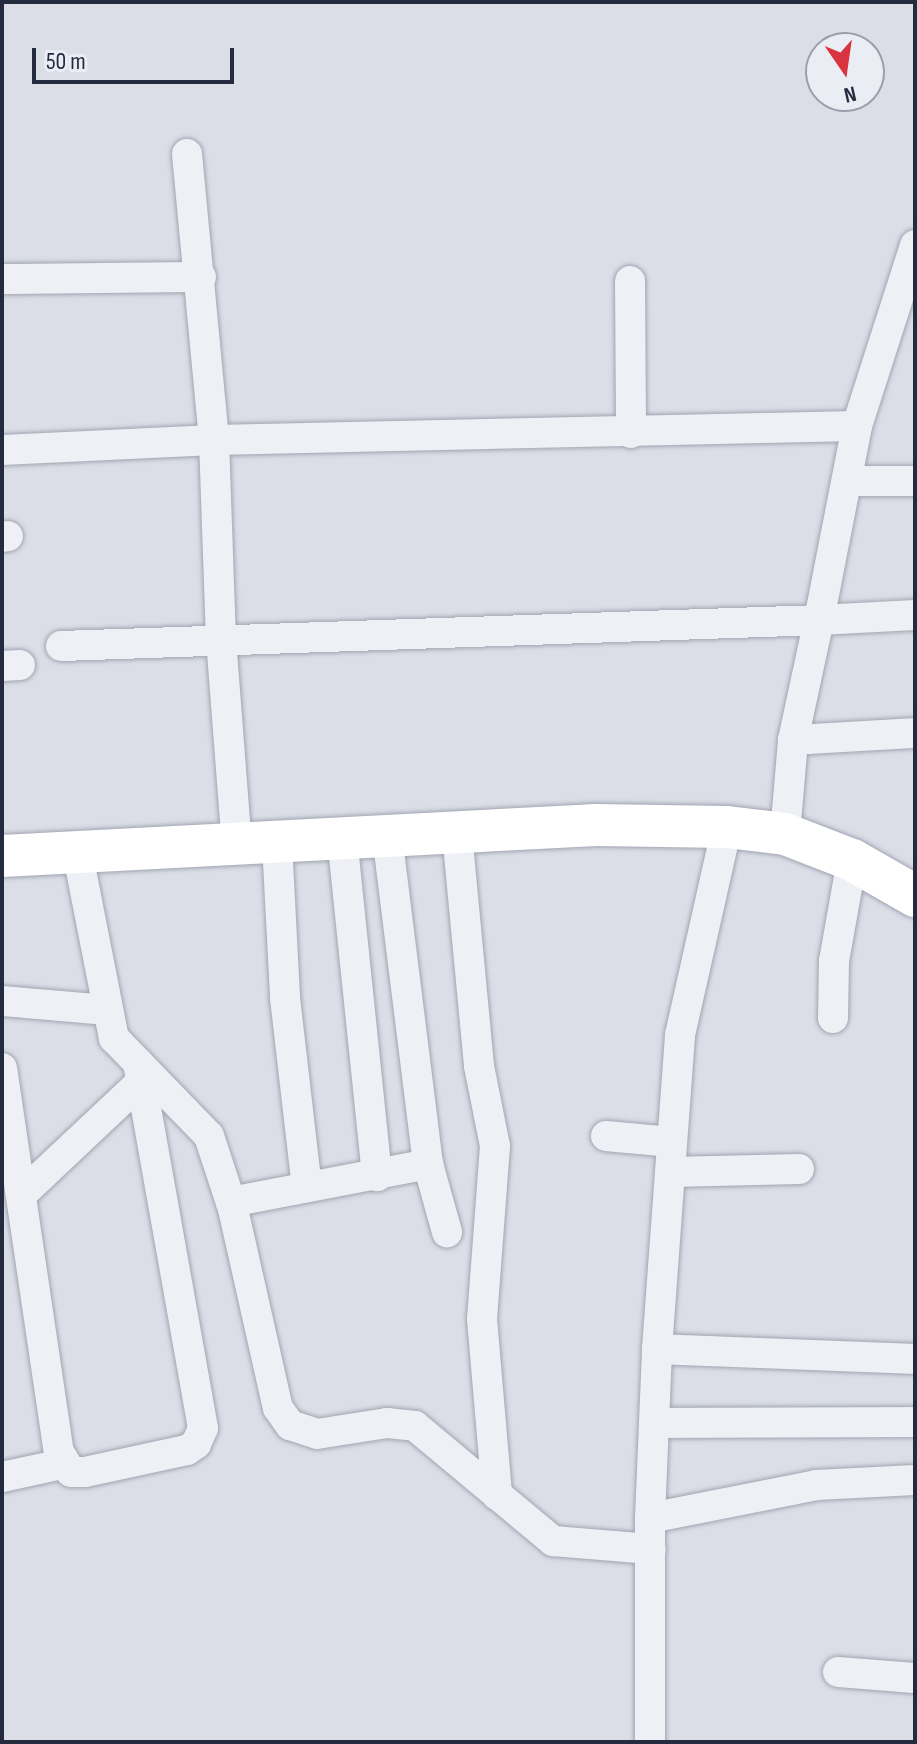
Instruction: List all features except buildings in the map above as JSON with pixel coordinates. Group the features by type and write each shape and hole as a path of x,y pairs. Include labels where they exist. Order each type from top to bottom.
{"main road":[{"path":"2,856 596,825 727,827 785,834 852,860 915,896"}],"street":[{"path":"187,154 214,440 221,639 285,998 307,1187"},
{"path":"785,834 793,740 857,426 915,245"},
{"path":"2,279 201,277"},
{"path":"630,281 631,433"},
{"path":"2,450 214,440 857,426"},
{"path":"847,481 915,481"},
{"path":"61,646 915,615"},
{"path":"793,740 915,733"},
{"path":"650,1742 650,1518 657,1349 680,1035 727,827"},
{"path":"457,833 479,1066 495,1146 482,1319 497,1495"},
{"path":"387,835 428,1164 447,1232"},
{"path":"342,837 377,1176"},
{"path":"77,850 114,1038 140,1072 209,1136 231,1202 278,1408 290,1425 317,1434 387,1423 415,1426 530,1527 553,1541 651,1549"},
{"path":"833,1018 834,961 852,860"},
{"path":"2,1001 107,1010"},
{"path":"2,1068 62,1464 71,1472 85,1472 187,1450 196,1444 203,1428 140,1072"},
{"path":"21,1195 140,1072"},
{"path":"606,1136 671,1157 799,1169"},
{"path":"231,1202 428,1164"},
{"path":"657,1349 915,1359"},
{"path":"654,1423 915,1422"},
{"path":"2,1477 62,1464"},
{"path":"650,1518 816,1485 915,1480"},
{"path":"838,1672 915,1678"}]}
